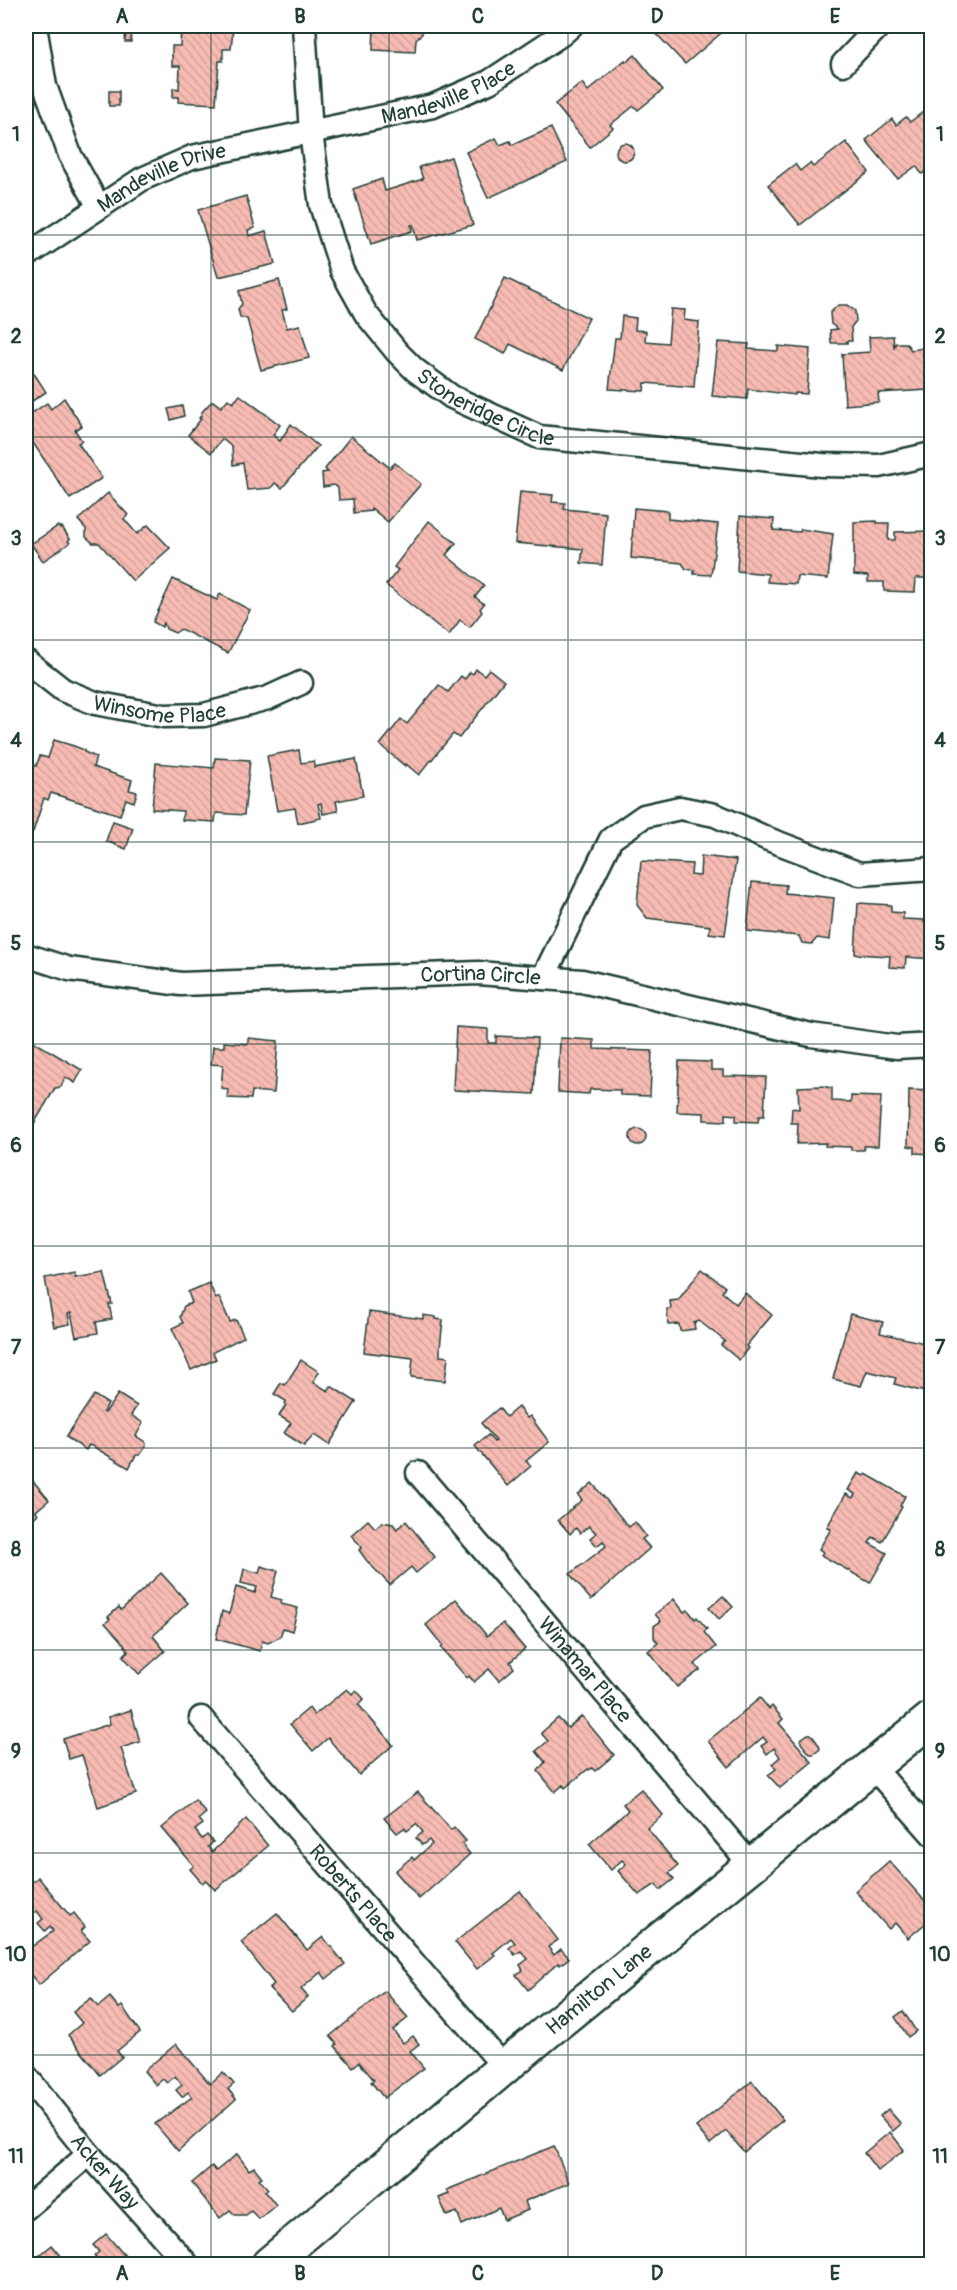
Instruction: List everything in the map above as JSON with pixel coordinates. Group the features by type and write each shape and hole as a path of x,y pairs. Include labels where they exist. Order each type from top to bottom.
{"street":[{"path":"34,26 45,86 70,155 99,207"},
{"name":"Stoneridge Circle","path":"304,26 311,133 321,205 342,271 366,314 397,352 415,370 463,403 539,437 822,465 879,466 932,454"},
{"name":"Mandeville Place","path":"311,133 433,106 489,82 571,26"},
{"path":"843,63 879,26"},
{"name":"Mandeville Drive","path":"26,256 142,179 192,157 311,133"},
{"name":"Winsome Place","path":"26,661 63,690 95,703 165,716 204,715 268,698 301,682"},
{"path":"543,978 611,839 644,816 680,808 716,815 768,839 860,874 932,869"},
{"name":"Cortina Circle","path":"26,955 69,969 181,984 478,973 582,981 811,1035 897,1047 932,1045"},
{"name":"Winamar Place","path":"418,1473 751,1864"},
{"name":"Roberts Place","path":"201,1718 505,2068"},
{"name":"Hamilton Lane","path":"269,2265 751,1864 932,1718"},
{"path":"873,1767 932,1834"},
{"name":"Acker Way","path":"26,2076 90,2154 187,2265"},
{"path":"26,2208 90,2154"}],"building":[{"path":"126,26 131,26 131,42 125,42"},
{"path":"181,26 231,26 233,28 231,49 223,49 223,61 219,61 216,104 178,102 179,97 173,97 173,88 179,89 180,66 172,66 172,46 180,46"},
{"path":"374,26 422,26 422,34 416,39 415,52 373,50"},
{"path":"649,26 723,26 726,29 685,64"},
{"path":"635,55 663,90 638,110 634,106 610,125 613,128 590,147 555,104 582,83 588,91 625,60 626,62"},
{"path":"109,91 119,91 119,106 109,106"},
{"path":"932,105 932,167 922,174 916,166 898,179 866,140 892,119 896,125 906,117 910,122"},
{"path":"551,128 567,162 488,198 466,152 496,138 500,145 510,141 512,145"},
{"path":"846,142 869,172 800,225 768,185 795,164 800,171 810,163 813,167"},
{"path":"625,143 631,146 634,152 631,158 625,161 619,158 616,152 619,146"},
{"path":"451,157 473,225 417,240 413,225 411,225 412,231 371,244 353,189 382,179 385,191 423,179 419,167"},
{"path":"246,196 255,228 248,230 249,236 266,231 275,264 218,277 198,210"},
{"path":"505,278 589,318 563,370 510,344 505,354 475,339"},
{"path":"279,280 287,309 282,310 287,328 300,325 309,358 261,370 247,319 240,317 238,309 242,304 239,291"},
{"path":"838,305 847,305 855,311 856,321 851,327 852,341 847,341 847,343 831,343 830,330 838,329 831,324 830,313"},
{"path":"671,309 685,310 684,320 699,322 694,387 645,383 644,391 609,389 615,338 620,338 622,316 636,318 635,330 646,331 645,341 668,343"},
{"path":"893,336 894,347 896,343 906,343 911,350 923,348 928,390 878,393 879,402 845,405 842,354 870,352 869,337"},
{"path":"718,342 749,344 748,349 778,351 778,346 810,349 807,394 795,393 795,395 748,389 747,399 712,396"},
{"path":"28,364 46,392 26,405 26,365"},
{"path":"240,395 280,425 273,435 280,441 291,424 318,446 282,488 275,483 271,488 247,490 243,463 233,465 232,447 222,439 211,453 188,435 209,404 213,401 221,407 228,399 233,403"},
{"path":"64,398 82,426 75,430 82,441 78,443 102,478 70,499 26,432 26,417 47,403 51,409"},
{"path":"182,406 184,416 171,420 168,409"},
{"path":"351,436 390,468 395,463 421,484 388,522 371,508 371,511 354,513 353,499 339,500 338,488 334,485 323,487 322,473 328,472 325,469"},
{"path":"520,492 553,495 552,502 565,503 564,509 606,513 602,565 581,563 583,549 515,543"},
{"path":"108,493 128,515 124,519 137,534 148,525 170,548 133,581 99,543 93,543 86,537 86,529 78,520"},
{"path":"634,508 668,511 668,519 718,524 711,575 694,574 694,570 686,569 682,563 631,558"},
{"path":"740,516 774,519 773,530 800,532 801,529 833,534 828,579 797,576 796,584 767,582 768,574 737,571"},
{"path":"429,521 456,543 446,555 484,586 475,597 484,604 480,609 482,612 470,627 460,620 449,635 386,585 398,570 394,567"},
{"path":"877,521 877,523 889,523 888,540 895,540 895,532 932,531 932,578 916,578 915,592 884,591 884,582 868,582 868,576 854,575 854,522"},
{"path":"58,526 62,527 70,543 43,561 31,544"},
{"path":"173,579 217,600 220,594 250,610 228,653 181,629 175,633 166,629 164,623 162,627 153,622"},
{"path":"476,669 484,675 489,669 504,681 459,738 453,734 419,775 380,745 401,719 407,724 439,685 448,692 461,676 465,679 470,672 473,674"},
{"path":"54,740 84,750 96,757 93,767 132,780 129,790 137,792 134,802 126,799 120,815 51,793 48,800 44,798 33,832 26,830 26,791 34,765 36,766 40,756 48,758"},
{"path":"299,750 301,763 314,761 314,767 356,759 363,796 336,801 338,811 323,814 321,803 318,804 321,818 298,823 295,808 277,811 267,756"},
{"path":"215,758 250,760 244,815 216,813 215,822 182,820 183,811 152,809 156,763 214,768"},
{"path":"113,821 133,828 126,849 106,841"},
{"path":"701,856 736,860 725,935 709,933 710,926 647,918 637,905 641,861 692,864 691,875 700,876"},
{"path":"752,882 786,885 785,893 834,898 830,940 817,938 812,944 802,943 799,936 747,931"},
{"path":"858,903 891,905 891,912 903,913 903,919 932,921 932,959 906,957 905,968 889,967 890,956 855,954"},
{"path":"456,1027 488,1029 488,1043 496,1043 496,1036 537,1038 534,1094 453,1090"},
{"path":"248,1038 278,1041 274,1093 252,1091 251,1099 227,1098 228,1089 221,1088 223,1065 211,1064 213,1047 224,1047 224,1042 248,1044"},
{"path":"560,1038 594,1040 594,1049 652,1051 650,1096 620,1095 620,1090 590,1089 589,1094 558,1092"},
{"path":"31,1040 82,1070 75,1083 65,1077 61,1087 55,1088 28,1134 26,1132 26,1051"},
{"path":"679,1061 711,1062 711,1070 723,1070 723,1076 766,1077 764,1116 759,1116 758,1122 736,1121 736,1115 726,1114 726,1121 704,1120 704,1113 677,1112"},
{"path":"798,1087 832,1088 832,1101 851,1102 851,1096 881,1097 878,1146 864,1146 864,1150 851,1150 851,1147 825,1146 826,1143 797,1144 798,1123 791,1123 792,1108 799,1109"},
{"path":"909,1090 932,1091 932,1154 915,1153 915,1147 908,1146"},
{"path":"635,1129 641,1129 646,1137 644,1143 635,1145 630,1140 630,1134"},
{"path":"702,1269 725,1287 722,1292 736,1304 745,1293 772,1315 746,1346 748,1348 739,1360 721,1345 725,1341 699,1321 694,1323 695,1329 680,1331 679,1324 668,1325 667,1309 671,1309 670,1301 678,1300"},
{"path":"75,1272 75,1277 104,1272 112,1304 109,1304 112,1319 96,1322 98,1333 76,1337 71,1313 68,1314 70,1324 54,1327 45,1278"},
{"path":"209,1283 216,1299 219,1297 230,1322 236,1320 244,1337 213,1352 216,1359 191,1370 172,1328 183,1323 180,1317 184,1306 192,1303 188,1292"},
{"path":"369,1312 423,1319 423,1315 443,1320 440,1356 448,1357 445,1381 411,1377 413,1358 364,1352"},
{"path":"850,1314 883,1322 880,1333 925,1343 925,1346 932,1347 932,1367 925,1392 894,1384 896,1378 867,1371 861,1386 833,1379"},
{"path":"301,1360 319,1372 313,1382 328,1391 331,1386 356,1402 329,1445 314,1435 304,1446 284,1433 291,1423 279,1416 286,1401 274,1394 281,1383 285,1385"},
{"path":"118,1394 137,1406 131,1415 143,1423 136,1436 145,1442 146,1446 140,1455 136,1455 129,1468 94,1447 89,1445 86,1450 66,1437 94,1395 108,1404 103,1412 105,1413"},
{"path":"518,1407 527,1418 530,1416 549,1442 526,1461 531,1466 508,1486 475,1446 488,1435 494,1442 496,1441 481,1423 499,1408 506,1417"},
{"path":"858,1473 864,1476 866,1474 905,1496 900,1506 902,1507 882,1542 873,1537 869,1543 887,1553 870,1583 821,1555 823,1552 819,1549 831,1529 827,1527 846,1494 853,1498 855,1494 848,1490"},
{"path":"34,1482 49,1500 26,1524 26,1487"},
{"path":"592,1483 629,1527 635,1522 646,1536 642,1539 650,1548 591,1600 570,1574 606,1546 603,1541 597,1546 590,1538 596,1533 589,1526 580,1533 576,1528 570,1534 558,1520 582,1500 578,1495"},
{"path":"368,1520 375,1528 382,1522 393,1524 397,1529 406,1521 435,1557 416,1573 411,1567 390,1585 367,1561 359,1550 362,1547 351,1535"},
{"path":"261,1566 278,1571 271,1597 282,1600 281,1604 298,1608 292,1631 283,1628 280,1637 268,1643 262,1641 260,1651 216,1639 222,1611 229,1614 236,1587 255,1593 257,1587 241,1583 244,1569 259,1573"},
{"path":"161,1573 188,1603 153,1636 165,1651 139,1674 123,1656 128,1651 124,1644 105,1623 119,1607 121,1610"},
{"path":"723,1596 733,1607 719,1619 709,1608"},
{"path":"456,1599 487,1636 503,1623 525,1649 510,1662 514,1668 499,1681 489,1669 474,1682 469,1676 467,1678 441,1648 443,1646 426,1625"},
{"path":"674,1599 684,1612 688,1610 695,1619 697,1617 707,1629 704,1632 716,1647 695,1664 700,1670 677,1687 648,1651 658,1643 654,1638 654,1626 661,1621 655,1614"},
{"path":"347,1689 352,1694 356,1690 364,1699 358,1704 393,1745 359,1775 328,1738 313,1751 290,1724 309,1708 314,1715"},
{"path":"760,1698 769,1709 772,1706 783,1719 779,1723 812,1762 780,1788 768,1775 776,1769 772,1764 780,1757 774,1748 767,1754 761,1746 767,1742 763,1737 729,1767 708,1741"},
{"path":"131,1710 140,1742 121,1748 136,1794 98,1807 82,1755 69,1759 63,1739 110,1724 108,1717"},
{"path":"582,1716 614,1755 595,1771 592,1768 588,1769 565,1788 563,1785 555,1792 538,1771 545,1762 536,1751 548,1741 541,1733 558,1718 568,1728"},
{"path":"811,1734 819,1745 820,1749 814,1754 810,1754 801,1743 801,1739"},
{"path":"641,1789 663,1815 647,1828 678,1866 669,1873 674,1879 660,1890 656,1884 639,1895 618,1871 626,1864 622,1860 611,1870 589,1844 628,1810 623,1804"},
{"path":"418,1792 451,1830 454,1827 466,1841 462,1844 470,1854 419,1899 395,1871 412,1857 414,1860 432,1844 429,1840 422,1845 416,1838 423,1832 416,1824 407,1831 404,1828 397,1833 384,1818"},
{"path":"195,1800 206,1813 199,1819 203,1824 195,1830 202,1839 207,1835 213,1842 208,1847 212,1852 246,1819 268,1846 215,1890 206,1880 202,1883 190,1869 194,1866 162,1828"},
{"path":"889,1861 932,1909 932,1918 908,1938 895,1923 889,1929 855,1891"},
{"path":"38,1877 70,1916 74,1913 85,1927 81,1931 90,1941 39,1985 26,1969 26,1951 53,1931 50,1926 45,1931 38,1923 43,1919 37,1911 28,1918 26,1916 26,1888"},
{"path":"520,1891 558,1940 548,1947 554,1955 561,1949 569,1958 560,1965 558,1963 528,1990 516,1975 523,1970 520,1965 528,1959 521,1951 515,1955 509,1948 515,1943 511,1938 477,1969 455,1942"},
{"path":"277,1913 307,1950 323,1937 345,1964 326,1979 321,1972 301,1989 308,1997 292,2011 269,1988 274,1984 241,1942"},
{"path":"385,1991 408,2018 393,2030 403,2043 413,2036 419,2044 410,2051 424,2068 384,2098 371,2082 374,2080 359,2062 353,2067 335,2046 337,2044 330,2036"},
{"path":"110,1997 119,2008 122,2006 140,2032 117,2051 122,2057 100,2075 68,2035 82,2023 73,2012 91,1998 98,2007"},
{"path":"903,2011 916,2031 908,2037 895,2017"},
{"path":"176,2044 210,2084 223,2072 234,2084 228,2089 236,2099 178,2151 155,2124 192,2097 188,2092 182,2097 176,2090 182,2085 175,2076 167,2083 163,2079 156,2085 144,2071"},
{"path":"752,2081 783,2120 744,2152 726,2131 710,2144 696,2127"},
{"path":"888,2109 901,2124 893,2131 880,2116"},
{"path":"890,2132 904,2150 878,2171 864,2153"},
{"path":"554,2146 569,2183 525,2201 528,2210 504,2220 499,2208 462,2225 457,2212 447,2216 439,2198 449,2194 447,2190"},
{"path":"237,2154 249,2170 254,2167 262,2177 259,2179 268,2189 265,2191 276,2205 259,2219 251,2211 246,2215 235,2215 230,2210 220,2218 192,2183 212,2166 216,2171"},
{"path":"106,2234 132,2264 101,2264 94,2256 99,2252 93,2245"},
{"path":"52,2245 68,2264 29,2264"}]}
